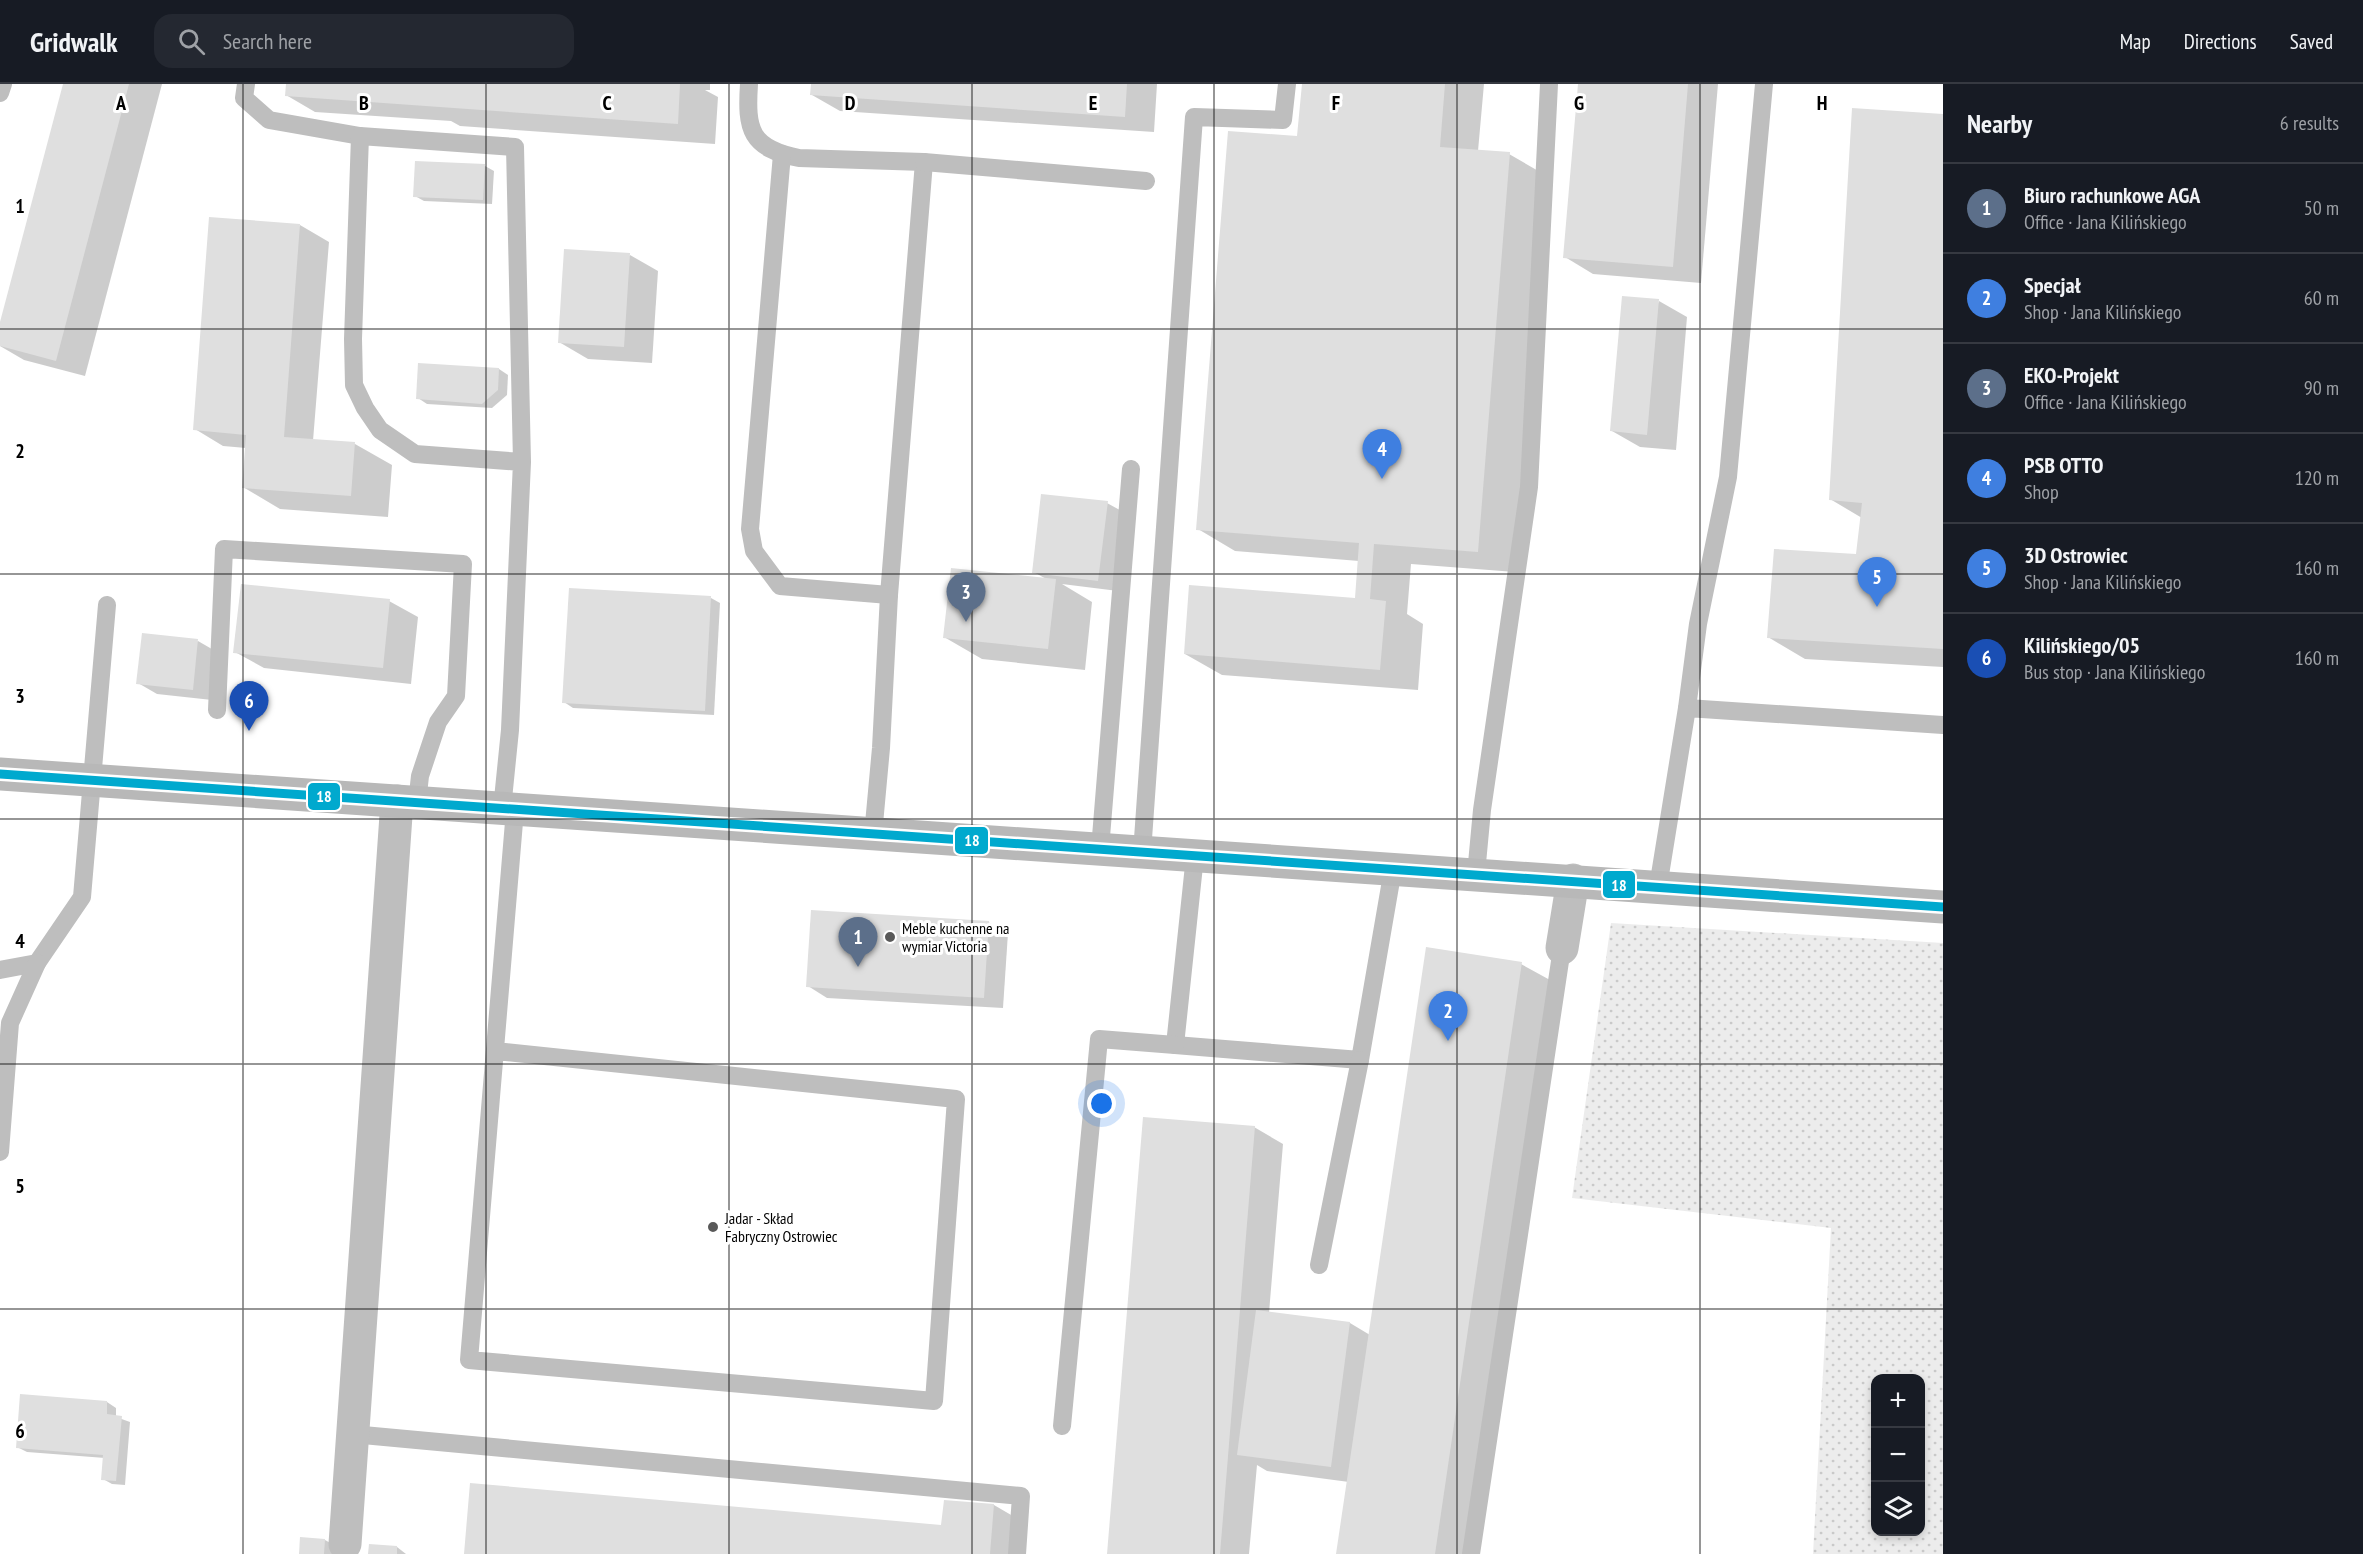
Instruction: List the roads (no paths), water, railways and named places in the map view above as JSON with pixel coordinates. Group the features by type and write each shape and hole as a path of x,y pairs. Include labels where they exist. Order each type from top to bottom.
{"street":[{"path":"0,774 1943,907"},
{"path":"345,1549 352,1434 407,802"},
{"path":"1562,948 1573,880"}],"lane":[{"path":"0,93 3,84"},
{"path":"246,84 244,98 269,120 360,136 515,147 522,462 496,1051 469,1360 934,1401 956,1100 496,1051"},
{"path":"749,84 747,116 749,126 757,139 782,154 799,158 924,162 1146,181"},
{"path":"1142,853 1194,117 1283,120 1287,84"},
{"path":"1476,874 1482,810 1529,486 1549,84"},
{"path":"1658,887 1698,624 1728,477 1764,84"},
{"path":"360,136 353,339 354,385 365,408 380,430 415,454 522,462"},
{"path":"782,154 750,530 754,551 780,586 889,595"},
{"path":"873,835 881,748 889,595 924,162"},
{"path":"1100,849 1131,469"},
{"path":"217,710 224,549 463,564 456,696 438,722 420,776 407,802"},
{"path":"0,1152 10,1023 37,963 82,897 107,605"},
{"path":"1687,708 1943,724"},
{"path":"1175,1045 1195,856"},
{"path":"1319,1266 1360,1060 1393,869"},
{"path":"1471,1554 1562,948"},
{"path":"0,970 37,963"},
{"path":"1062,1426 1099,1039 1360,1060"},
{"path":"352,1434 1021,1496 1017,1554"}],"place":[{"name":"PSB OTTO","path":"1382,479"},
{"name":"3D Ostrowiec","path":"1877,607"},
{"name":"EKO-Projekt","path":"966,622"},
{"name":"Kilińskiego/05","path":"249,731"},
{"name":"Meble kuchenne na wymiar Victoria","path":"890,937"},
{"name":"Biuro rachunkowe AGA","path":"858,967"},
{"name":"Specjał","path":"1448,1041"},
{"name":"Jadar - Skład Fabryczny Ostrowiec","path":"713,1227"}]}
